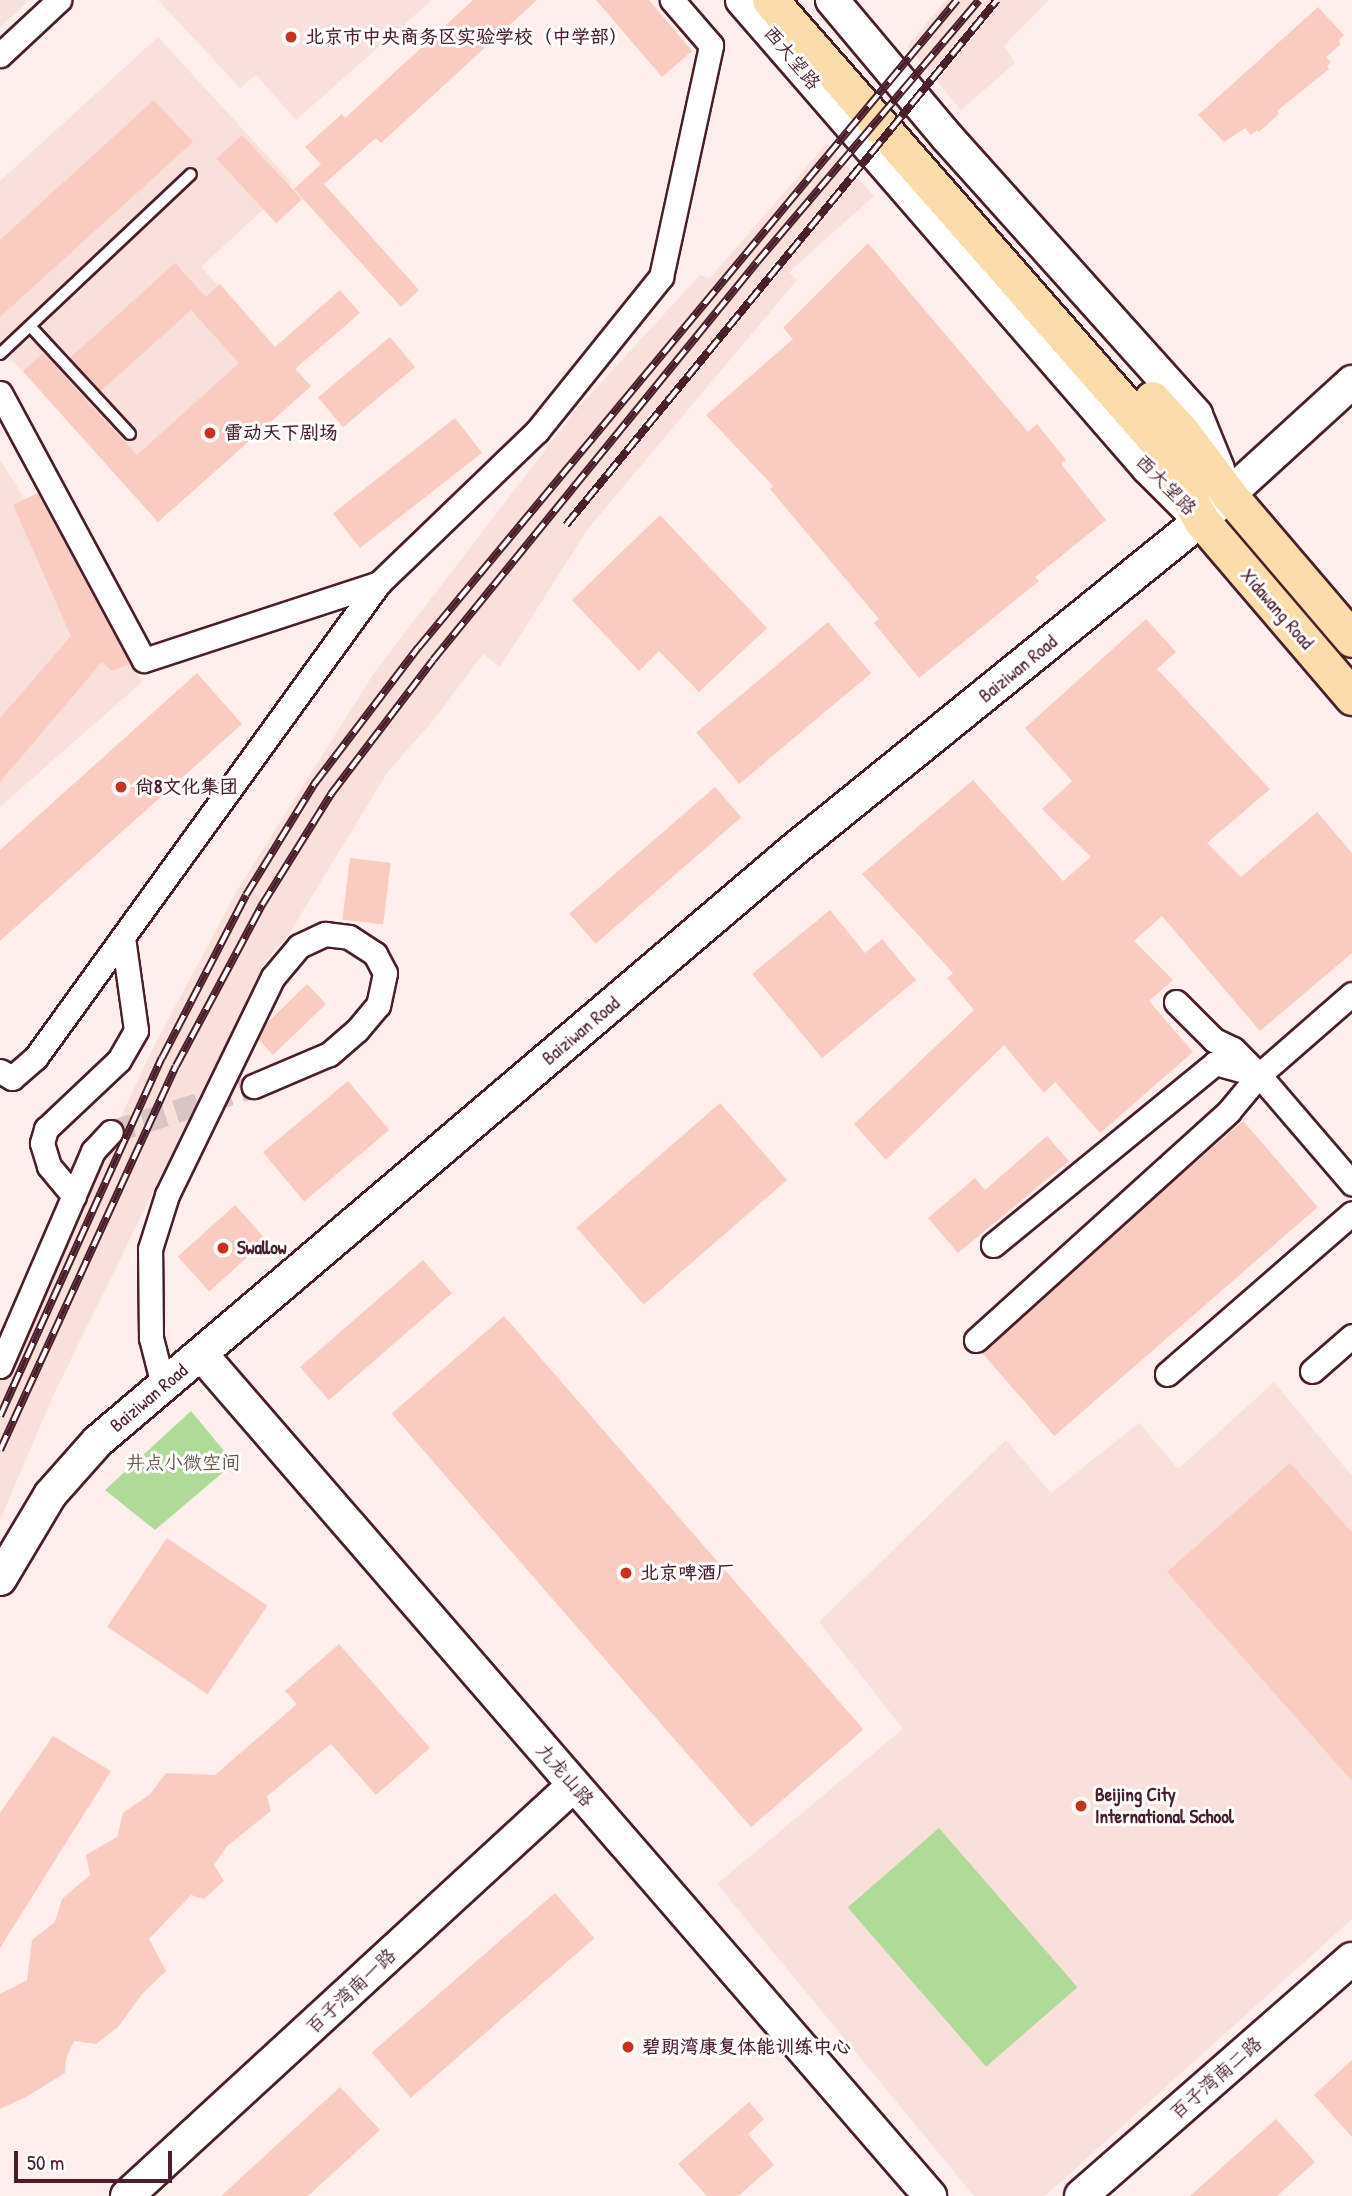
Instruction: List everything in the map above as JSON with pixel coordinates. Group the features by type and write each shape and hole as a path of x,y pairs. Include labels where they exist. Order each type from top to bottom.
{"main road":[{"name":"西大望路","path":"771,0 1162,447 1201,520"},
{"name":"西大望路","path":"799,0 859,72 1182,432 1230,496"},
{"name":"Xidawang Road","path":"1230,496 1352,639"},
{"name":"Xidawang Road","path":"1201,520 1352,697"}],"street":[{"path":"0,55 59,0"},
{"path":"0,1071 12,1078 36,1057 379,583 537,431 661,277 711,45 672,0"},
{"name":"西大望路","path":"743,0 1148,468 1201,520"},
{"path":"832,0 947,137 1196,415 1230,496 1352,382"},
{"path":"3,406 144,660 379,583"},
{"name":"Baiziwan Road","path":"0,1579 50,1495 98,1441 797,847 1230,496"},
{"path":"163,1385 150,1338 150,1248 167,1195 261,1001 273,977 299,946 326,934 349,937 374,954 385,974 378,1005 357,1030 329,1054 254,1086"},
{"path":"74,1196 49,1166 42,1143 46,1129 119,1060 135,1030 123,937"},
{"path":"976,1340 1229,1111 1259,1075 1352,994"},
{"path":"1177,1002 1214,1040 1233,1049 1259,1075 1352,1183"},
{"path":"993,1245 1215,1063 1259,1075"},
{"path":"0,1366 93,1150 111,1132"},
{"path":"1167,1374 1352,1213"},
{"path":"1312,1371 1352,1336"},
{"name":"九龙山路","path":"201,1354 930,2196"},
{"name":"百子湾南一路","path":"127,2196 575,1785"},
{"name":"百子湾南二路","path":"1081,2196 1352,1959"}],"lane":[{"path":"0,354 191,174"},
{"path":"30,326 130,434"}],"shaded area":[{"path":"0,0 29,0 0,27"},
{"name":"北京市中央商务区实验学校（中学部）","path":"158,0 432,0 296,120 256,75 240,88"},
{"path":"946,0 1049,0 1004,46 1015,63 961,110 907,46"},
{"path":"158,37 292,183 201,267 311,386 158,522 0,347 0,181"},
{"path":"827,143 874,196 789,272 797,280 587,530 500,667 483,654 436,717 387,773 286,939 268,957 53,1396 0,1520 0,1375 152,1050 238,889 374,673 575,411 700,275 710,278"},
{"path":"0,460 142,682 0,807"},
{"name":"Beijing City International School","path":"1274,1382 1352,1476 1352,1919 1045,2196 974,2196 717,1884 903,1729 819,1622 1006,1440 1051,1493 1139,1423 1178,1469"}],"green space":[{"name":"井点小微空间","path":"191,1411 234,1463 155,1530 105,1490"},
{"path":"939,1828 1077,1987 986,2067 848,1907"}],"building":[{"path":"473,0 537,0 381,143 376,138 324,184 419,290 401,307 294,189 321,164 305,147 342,114 345,118"},
{"path":"596,0 649,0 692,51 662,77"},
{"path":"1318,7 1344,35 1339,40 1340,45 1326,57 1331,62 1327,66 1329,69 1277,111 1279,114 1259,132 1257,130 1251,135 1245,128 1224,142 1198,115"},
{"path":"154,100 193,142 0,317 0,240"},
{"path":"242,135 302,199 276,223 216,159"},
{"path":"868,243 1028,432 1037,424 1066,460 1061,464 1106,520 1035,577 1039,581 919,678 874,623 879,619 770,489 773,486 706,415 793,339 783,328"},
{"path":"175,263 206,297 220,284 275,347 340,290 360,313 295,369 311,386 158,522 23,371 43,353 137,455 239,363 191,310 101,391 70,358"},
{"path":"390,337 415,367 343,427 318,397"},
{"path":"455,418 482,453 360,548 333,513"},
{"path":"38,493 130,664 112,671 102,662 0,782 0,718 71,636 13,505"},
{"path":"660,515 767,628 699,692 659,651 639,671 572,600"},
{"path":"1146,619 1176,652 1157,669 1270,789 1207,843 1241,877 1317,812 1352,853 1352,953 1260,1031 1162,916 1134,941 1173,980 1149,1001 1193,1052 1100,1133 1055,1082 1044,1093 1004,1045 886,1160 854,1124 974,1010 947,978 953,973 862,874 973,780 1063,881 1091,857 1042,809 1072,781 1025,728"},
{"path":"828,622 871,673 739,784 696,733"},
{"name":"尚8文化集团","path":"197,673 242,724 0,941 0,850"},
{"path":"715,787 741,817 596,944 569,914"},
{"path":"350,858 391,863 383,925 342,920"},
{"path":"830,910 865,953 882,939 916,980 822,1058 752,974"},
{"path":"307,984 326,1004 273,1055 258,1039 265,1025"},
{"path":"348,1081 389,1130 304,1201 263,1152"},
{"path":"720,1103 787,1180 644,1305 577,1228"},
{"path":"1243,1121 1318,1207 1054,1436 980,1350"},
{"path":"1047,1136 1069,1161 958,1253 928,1218 975,1178 985,1190"},
{"name":"Swallow","path":"235,1205 266,1240 209,1291 178,1257"},
{"path":"423,1260 452,1293 329,1400 300,1367"},
{"name":"北京啤酒厂","path":"504,1316 864,1730 751,1827 392,1414"},
{"path":"1290,1463 1352,1532 1352,1781 1167,1572"},
{"path":"167,1538 267,1606 207,1694 107,1627"},
{"path":"339,1644 430,1748 376,1795 331,1744 267,1796 271,1811 227,1846 214,1865 224,1881 204,1899 191,1895 149,1939 166,1971 142,1994 118,2027 96,2044 74,2041 66,2059 65,2073 0,2109 0,1994 27,1980 32,1940 55,1922 62,1899 90,1875 86,1855 117,1837 123,1813 150,1794 166,1773 215,1775 297,1704 285,1691"},
{"path":"53,1736 111,1771 0,1948 0,1813"},
{"path":"555,1893 594,1938 411,2098 372,2052"},
{"path":"1352,2060 1352,2137 1314,2095"},
{"path":"340,2087 380,2130 308,2196 221,2196"},
{"path":"749,2102 764,2119 748,2134 774,2165 738,2196 707,2196 678,2164"},
{"path":"1276,2119 1315,2162 1277,2196 1190,2196"}],"tunnel":[{"path":"111,1132 254,1086"}],"railway":[{"path":"0,1416 162,1058 246,895 315,783 418,648 957,0"},
{"path":"0,1450 176,1066 262,905 331,794 433,660 757,262 979,0"},
{"path":"566,525 997,0"}],"place":[{"name":"北京市中央商务区实验学校（中学部）","path":"291,37"},
{"name":"雷动天下剧场","path":"210,433"},
{"name":"尚8文化集团","path":"121,787"},
{"name":"Swallow","path":"223,1248"},
{"name":"北京啤酒厂","path":"626,1573"},
{"name":"Beijing City International School","path":"1081,1806"},
{"name":"碧朗湾康复体能训练中心","path":"628,2047"}]}
